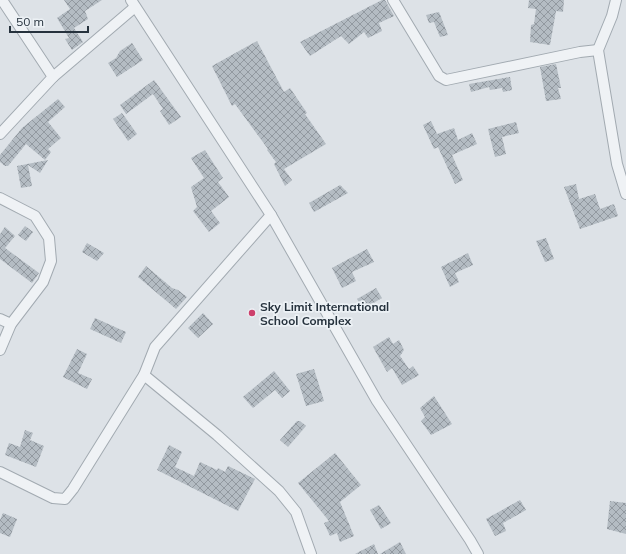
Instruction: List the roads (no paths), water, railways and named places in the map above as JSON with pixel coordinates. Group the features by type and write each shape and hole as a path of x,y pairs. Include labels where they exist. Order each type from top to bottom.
{"street":[{"path":"2,0 53,77"},
{"path":"393,0 439,76 446,80 580,52 598,50"},
{"path":"616,0 612,16 598,50 617,164 626,194"},
{"path":"0,134 53,77 133,3 271,215 377,401 478,554"},
{"path":"0,198 35,216 49,238 51,261 44,282 11,324 0,350"},
{"path":"0,472 53,498 65,499 73,490 144,375 155,347 271,215"},
{"path":"0,319 11,324"},
{"path":"144,375 216,435 279,491 296,512 312,554"}],"place":[{"name":"Sky Limit International School Complex","path":"252,313"}]}
